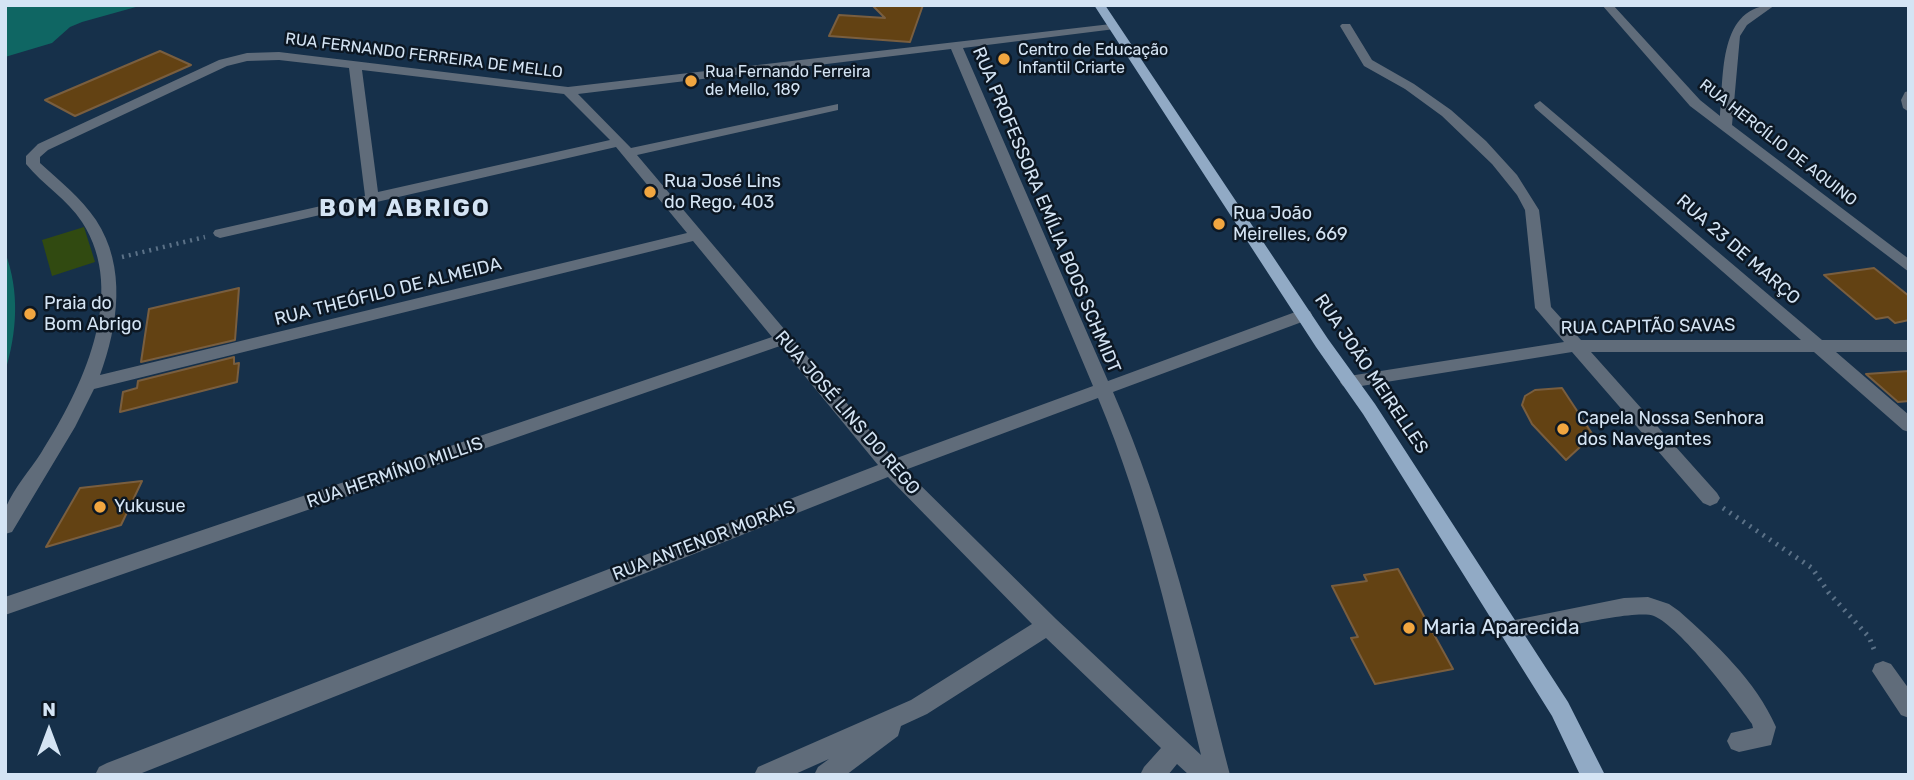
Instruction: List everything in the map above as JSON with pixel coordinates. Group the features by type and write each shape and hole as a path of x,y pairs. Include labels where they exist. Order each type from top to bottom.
{"main road":[{"name":"RUA JOÃO MEIRELLES","path":"1099,5 1111,27 1369,409 1560,709 1593,775"}],"street":[{"name":"RUA HERCÍLIO DE AQUINO","path":"1607,5 1695,103 1909,267"},
{"path":"1725,128 1734,36 1743,23 1770,5"},
{"path":"1346,26 1369,64 1431,101 1483,148 1526,196 1535,228 1539,292 1543,308 1710,498"},
{"name":"RUA FERNANDO FERREIRA DE MELLO","path":"106,261 94,229 81,211 33,164 33,156 43,146 234,59 279,56 568,91 1111,27"},
{"name":"RUA PROFESSORA EMÍLIA BOOS SCHMIDT","path":"956,46 1126,442 1171,585 1218,775"},
{"path":"355,66 372,198"},
{"name":"RUA JOSÉ LINS DO REGO","path":"568,91 623,147 891,468 1048,626 1206,775"},
{"path":"1909,95 1909,108"},
{"name":"RUA 23 DE MARÇO","path":"1540,105 1909,425"},
{"path":"220,233 372,198 833,107"},
{"name":"RUA THEÓFILO DE ALMEIDA","path":"90,384 695,236"},
{"path":"5,526 90,384 103,346 108,308 106,261"},
{"name":"RUA ANTENOR MORAIS","path":"107,775 891,468 1304,315"},
{"name":"RUA HERMÍNIO MILLIS","path":"5,606 784,339"},
{"name":"RUA CAPITÃO SAVAS","path":"1349,382 1576,346 1909,346"},
{"path":"1510,630 1624,607 1640,605 1658,608 1677,619 1711,654 1759,716 1765,727 1763,737 1739,741"},
{"path":"826,775 919,707 1048,626"},
{"path":"1883,671 1909,708"},
{"path":"766,775 919,707"},
{"path":"1152,775 1177,747"}],"path":[{"path":"106,261 220,233"},
{"path":"1710,498 1812,568 1829,593 1869,637 1883,671"}],"shaded area":[{"path":"5,5 143,5 82,22 70,27 52,43 5,57"},
{"path":"84,227 95,262 52,276 42,240"},
{"path":"5,252 13,282 15,312 5,372"}],"building":[{"path":"872,5 923,5 910,42 829,36 839,15 885,18"},
{"path":"160,51 191,65 75,116 45,100"},
{"path":"1874,268 1909,296 1909,320 1895,323 1888,317 1876,319 1824,275"},
{"path":"239,288 235,340 141,362 149,309"},
{"path":"234,357 234,364 239,363 237,382 120,412 123,392 137,388 138,381"},
{"path":"1909,371 1909,401 1898,402 1866,374"},
{"name":"Capela Nossa Senhora dos Navegantes","path":"1562,388 1593,435 1566,460 1532,424 1522,405 1525,396 1535,390"},
{"name":"Yukusue","path":"142,481 121,525 46,547 80,488"},
{"name":"Maria Aparecida","path":"1398,569 1453,669 1375,684 1351,638 1358,637 1332,586 1367,581 1364,575"}],"place":[{"name":"Centro de Educação Infantil Criarte","path":"1004,59"},
{"name":"Rua Fernando Ferreira de Mello, 189","path":"691,81"},
{"name":"Rua José Lins do Rego, 403","path":"650,192"},
{"name":"Rua João Meirelles, 669","path":"1219,224"},
{"name":"Praia do Bom Abrigo","path":"30,314"},
{"name":"Capela Nossa Senhora dos Navegantes","path":"1563,429"},
{"name":"Yukusue","path":"100,507"},
{"name":"Maria Aparecida","path":"1409,628"}],"district":[{"name":"BOM ABRIGO","path":"405,209"}]}
